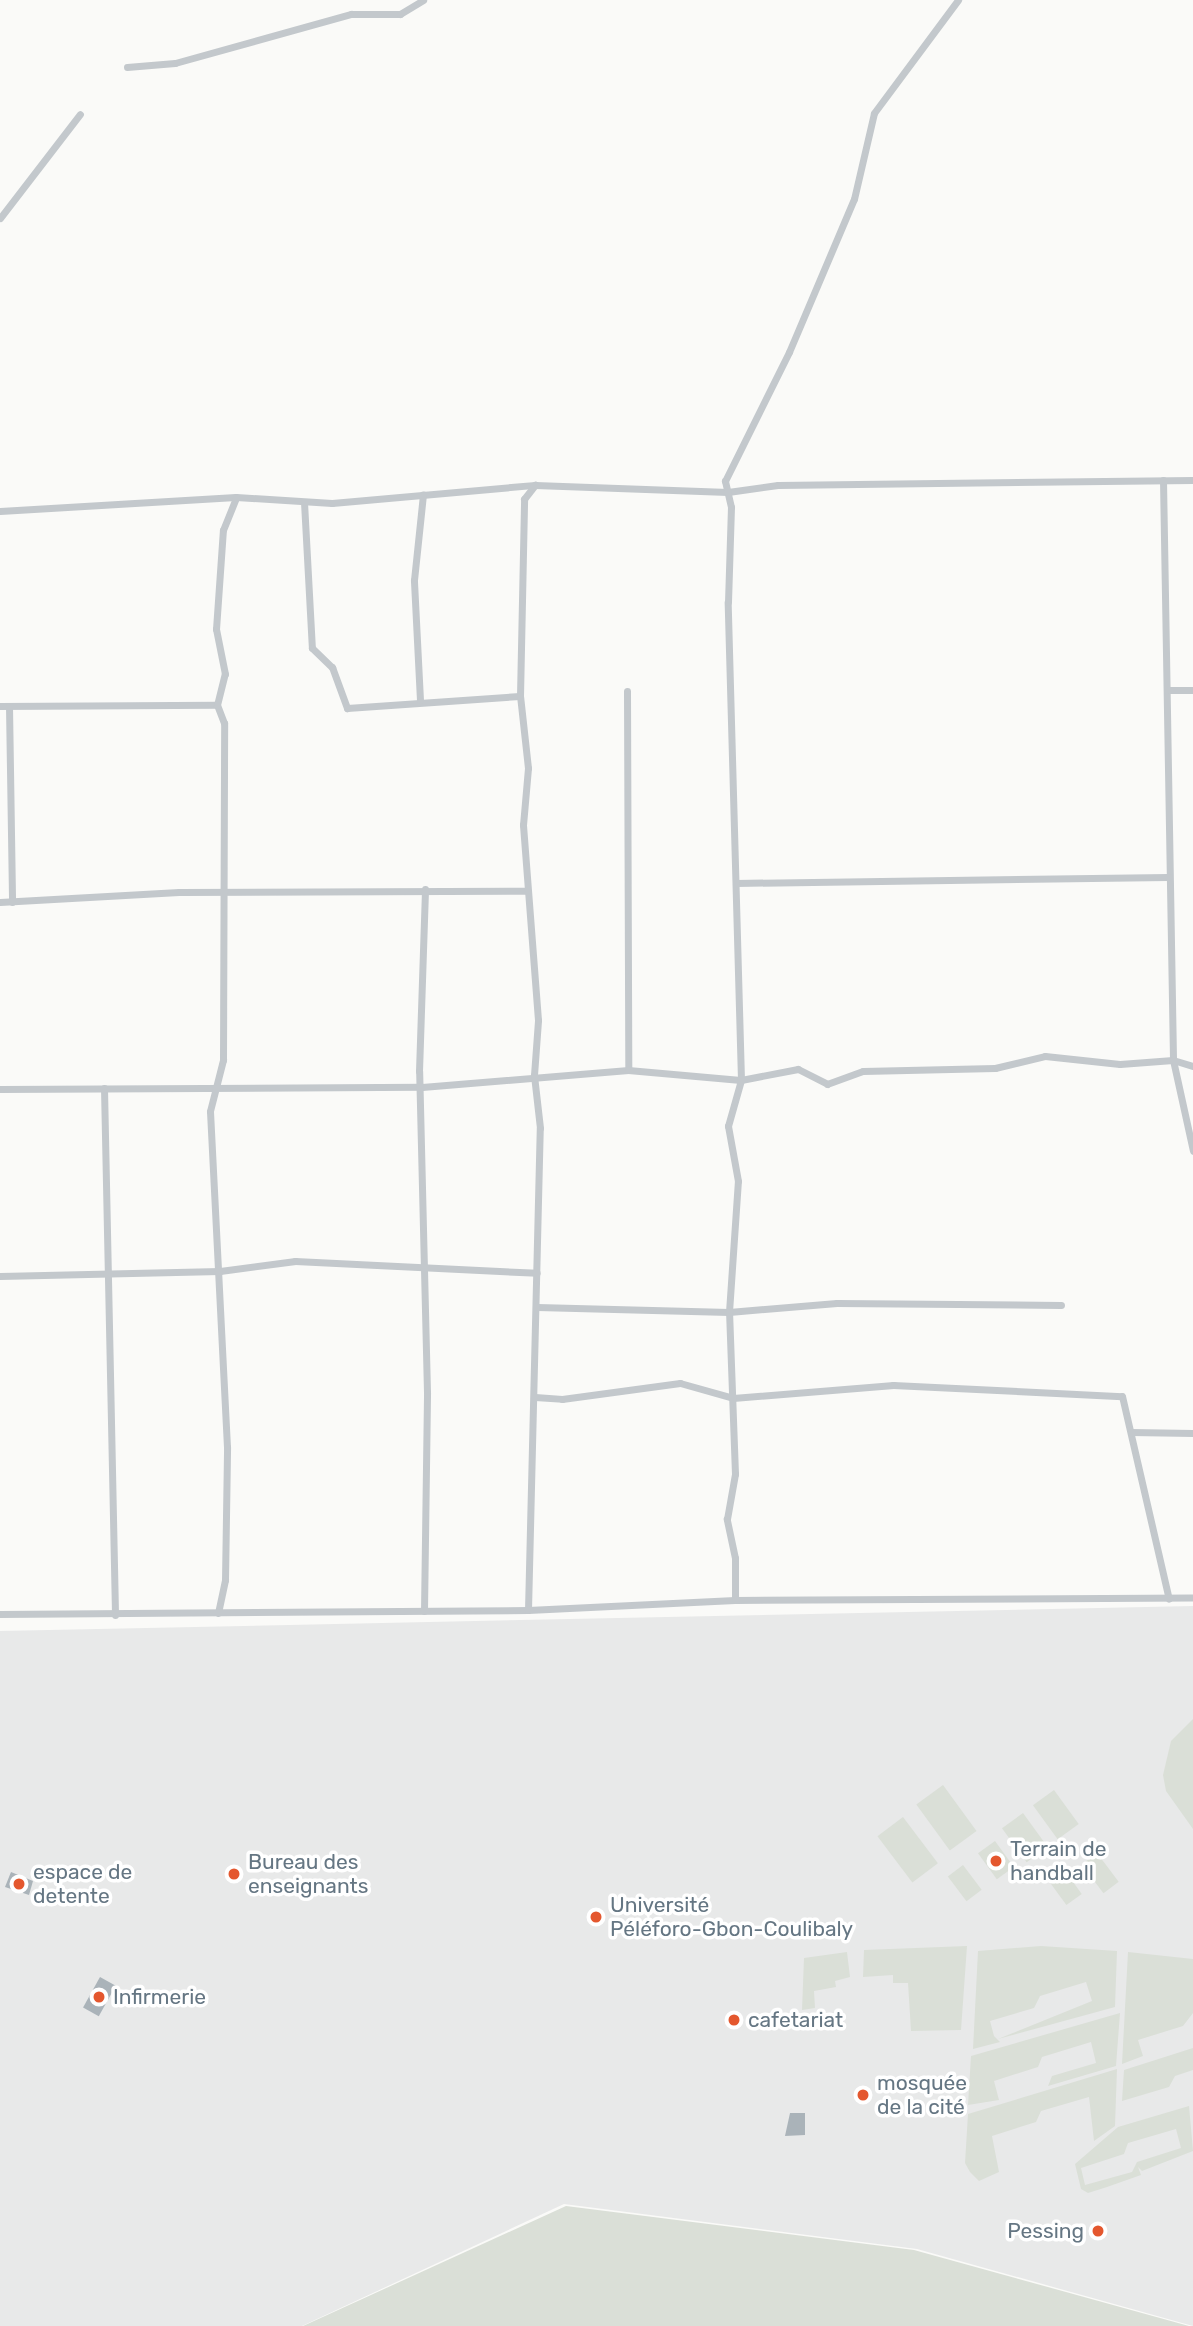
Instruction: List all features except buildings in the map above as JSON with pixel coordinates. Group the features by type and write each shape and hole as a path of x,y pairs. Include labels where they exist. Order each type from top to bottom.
{"street":[{"path":"127,67 175,63 351,14 400,14 423,0"},
{"path":"735,1600 736,1558 727,1519 735,1474 729,1312 738,1181 728,1126 741,1080 728,492 725,481 789,352 854,199 874,113 958,0"},
{"path":"0,218 80,114"},
{"path":"1163,480 1168,690 1168,877 1174,1060 1193,1151"},
{"path":"0,511 236,497 304,502 534,485 728,492 778,485 1193,480"},
{"path":"528,1610 540,1128 534,1075 538,1020 523,825 528,768 520,695 524,499 534,485"},
{"path":"420,700 414,580 423,494"},
{"path":"218,1613 225,1580 227,1447 218,1342 220,1271 210,1111 223,1060 224,723 217,705 225,674 216,629 223,530 236,497"},
{"path":"304,502 312,648 332,667 347,708 420,700 520,695"},
{"path":"1168,690 1193,690"},
{"path":"628,691 628,1070"},
{"path":"12,902 4,706 217,705"},
{"path":"736,883 1168,877"},
{"path":"0,902 223,893 425,889 527,891"},
{"path":"424,1611 425,1267 422,1087 425,889"},
{"path":"0,1089 422,1087 534,1075 628,1070 741,1080 798,1069 827,1084 863,1071 995,1068 1045,1056 1120,1064 1174,1060 1193,1066"},
{"path":"104,1088 115,1615"},
{"path":"0,1276 220,1271 295,1261 537,1273"},
{"path":"537,1307 729,1312 837,1303 1061,1305"},
{"path":"535,1397 562,1399 680,1383 733,1398 892,1385 1122,1396 1169,1599"},
{"path":"1131,1432 1193,1433"},
{"path":"0,1614 528,1610 735,1600 1193,1598"}],"shaded area":[{"name":"Université Péléforo-Gbon-Coulibaly","path":"1193,1606 1193,2326 917,2249 564,2204 302,2326 0,2326 0,1631"},
{"path":"1193,1719 1193,1829 1166,1791 1163,1775 1171,1741"},
{"path":"943,1785 977,1831 950,1851 916,1804"},
{"path":"1054,1790 1079,1824 1058,1839 1033,1805"},
{"path":"1023,1813 1048,1847 1027,1862 1002,1828"},
{"path":"903,1817 938,1863 912,1883 877,1836"},
{"name":"Terrain de handball","path":"995,1841 1014,1867 997,1879 978,1853"},
{"path":"1097,1853 1119,1882 1103,1893 1082,1864"},
{"path":"1060,1864 1082,1894 1066,1905 1045,1875"},
{"name":"Terrain de handball","path":"963,1865 982,1890 966,1901 948,1876"},
{"path":"967,1946 961,2030 911,2031 908,1983 893,1983 893,1975 863,1977 864,1950"},
{"path":"1041,1946 1117,1951 1115,2007 998,2039 1092,2001 1086,1982 1040,1996 1034,2008 990,2021 994,2036 1000,2042 973,2049 978,1951"},
{"path":"847,1952 850,1977 835,1981 836,1987 814,1991 815,2008 802,2010 804,1958"},
{"path":"1128,1952 1193,1959 1193,2013 1183,2026 1138,2040 1143,2056 1122,2064"},
{"path":"1120,2013 1116,2066 1048,2086 1052,2076 1096,2063 1091,2042 1042,2057 1038,2067 994,2081 999,2100 968,2105 971,2056"},
{"path":"1193,2048 1193,2070 1175,2076 1169,2087 1122,2101 1124,2070"},
{"path":"1117,2069 1115,2126 1094,2141 1089,2097 1041,2111 1036,2122 992,2136 999,2172 979,2181 970,2172 965,2163 968,2114"},
{"path":"1189,2106 1193,2151 1142,2171 1138,2167 1141,2175 1088,2193 1081,2189 1075,2164 1118,2127","holes":["1176,2129 1181,2148 1137,2162 1132,2172 1085,2185 1081,2168 1124,2154 1128,2143"]},
{"path":"566,2206 914,2250 1189,2326 303,2326"}],"place":[{"name":"Terrain de handball","path":"996,1861"},
{"name":"Bureau des enseignants","path":"234,1874"},
{"name":"espace de detente","path":"19,1884"},
{"name":"Université Péléforo-Gbon-Coulibaly","path":"596,1917"},
{"name":"Infirmerie","path":"99,1997"},
{"name":"cafetariat","path":"734,2020"},
{"name":"mosquée de la cité","path":"863,2095"},
{"name":"Pessing","path":"1098,2231"}]}
